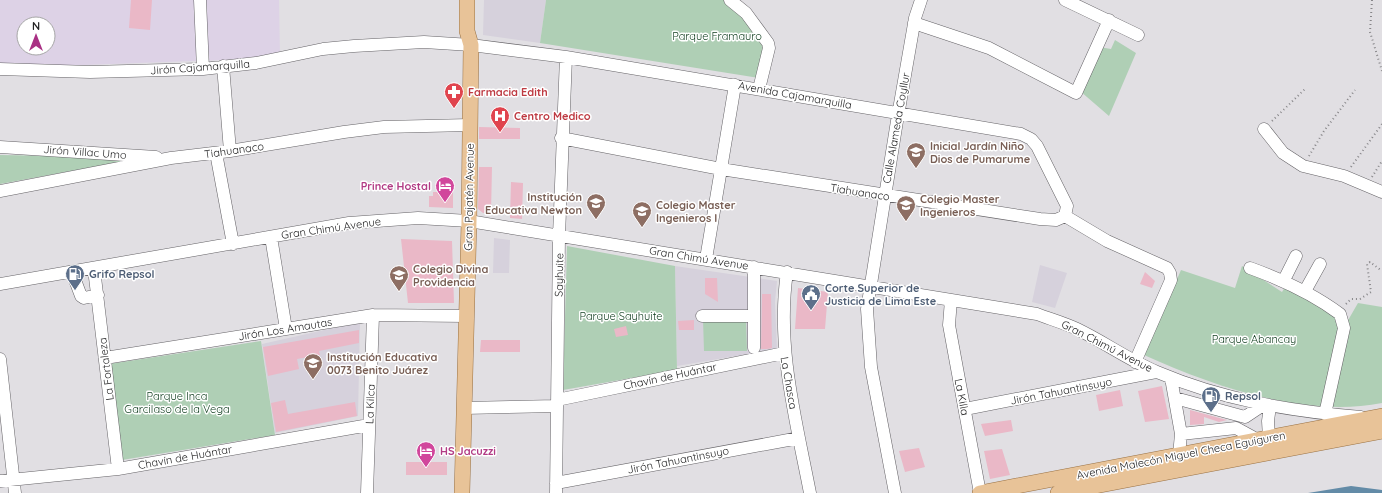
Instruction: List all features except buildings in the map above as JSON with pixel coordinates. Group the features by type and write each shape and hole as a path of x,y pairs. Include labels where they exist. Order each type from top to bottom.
{"main road":[{"name":"Gran Pajatén Avenue","path":"462,493 469,221 471,45 467,31 467,0"},
{"name":"Gran Pajatén Avenue","path":"471,45 476,32 476,0"},
{"name":"Avenida Malecón Miguel Checa Eguiguren","path":"980,493 1379,418"},
{"name":"Avenida Malecón Miguel Checa Eguiguren","path":"1058,493 1382,431"}],"street":[{"path":"200,0 202,69"},
{"path":"730,0 746,13 768,43 769,48 759,90"},
{"name":"Calle Alameda Coyllur","path":"895,493 868,346 867,309 869,286 898,113 914,23 921,0"},
{"path":"1065,0 1138,35"},
{"path":"914,23 957,36 989,48 1076,93 1109,20"},
{"name":"Jirón Cajamarquilla","path":"0,69 90,72 202,69 256,63 323,49 354,46 424,42 471,45"},
{"name":"Avenida Cajamarquilla","path":"471,45 566,57 1021,134 1031,139 1037,146 1067,206 1065,216"},
{"name":"Sayhuite","path":"556,488 561,138 566,57"},
{"path":"223,66 230,151"},
{"path":"706,259 735,85"},
{"name":"Tiahuanaco","path":"0,191 171,158 230,151 344,132 384,127 470,126"},
{"path":"1264,129 1282,153 1303,166 1344,176 1382,192"},
{"name":"Tiahuanaco","path":"561,138 721,169 884,196 1040,219 1056,220 1065,216"},
{"name":"Jirón Villac Umo","path":"0,147 171,158"},
{"path":"216,153 233,244"},
{"path":"1065,216 1107,241 1166,268 1170,273 1171,280 1135,362"},
{"name":"Gran Chimú Avenue","path":"0,284 94,269 349,223 418,218 469,221 1015,310 1059,322 1078,330 1156,372 1226,396 1266,406 1325,414 1379,418"},
{"path":"271,237 286,329"},
{"path":"1284,280 1296,256"},
{"path":"1305,291 1320,264"},
{"path":"754,267 754,348"},
{"path":"1250,268 1284,280 1305,291 1340,314 1344,328 1325,414"},
{"name":"La Fortaleza","path":"94,269 118,469"},
{"path":"72,272 81,296 84,298 98,295"},
{"name":"La Chasca","path":"787,272 782,315 784,353 810,493"},
{"name":"La Killa","path":"952,300 949,325 980,493"},
{"name":"Jirón Los Amautas","path":"105,358 373,314 466,316"},
{"name":"La Kilca","path":"367,493 373,314"},
{"path":"702,316 753,316"},
{"name":"Chavín de Huántar","path":"464,408 557,403 784,353"},
{"path":"0,358 15,493"},
{"name":"Jirón Tahuantinsuyo","path":"965,409 1156,372"},
{"path":"1171,378 1181,434 1179,455"},
{"path":"1175,398 1245,417"},
{"path":"1181,434 1236,428 1263,439 1268,421 1266,406 1245,417 1236,428"},
{"name":"Chavín de Huántar","path":"0,481 118,469 369,425"},
{"name":"Jirón Tahuantinsuyo","path":"556,488 799,438"}],"path":[{"path":"1372,0 1370,32 1382,71"},
{"path":"1264,129 1305,89"},
{"path":"1303,166 1324,131 1355,90"},
{"path":"1344,176 1382,124"},
{"path":"1366,185 1382,161"},
{"path":"1340,314 1347,301 1351,298 1360,299 1371,292 1368,264 1370,262 1382,271"}],"shaded area":[{"path":"0,0 279,0 280,58 0,68"},
{"path":"484,0 546,0 540,43 483,35"},
{"path":"494,238 510,240 509,273 493,273"},
{"path":"1040,265 1067,273 1055,308 1032,302"},
{"path":"675,266 777,281 775,302 777,349 677,366"},
{"name":"Institución Educativa 0073 Benito Juárez","path":"360,322 358,416 275,433 262,344"}],"green space":[{"name":"Parque Framauro","path":"546,0 728,0 766,44 759,78 540,43"},
{"path":"1115,40 1136,53 1109,116 1080,91 1099,47 1111,49"},
{"path":"0,155 118,157 120,162 0,184"},
{"name":"Parque Sayhuite","path":"567,246 675,266 677,370 563,390"},
{"name":"Parque Abancay","path":"1242,266 1282,292 1285,287 1347,322 1358,303 1382,307 1382,403 1352,407 1322,406 1291,403 1260,397 1200,378 1144,355 1181,270 1235,288"},
{"path":"703,319 746,319 747,351 704,351"},
{"name":"Parque Inca Garcilaso de la Vega","path":"261,341 275,435 122,460 109,364"}],"water":[{"path":"1351,486 1382,490 1382,493 1308,493"}],"place":[{"name":"Farmacia Edith","path":"454,109"},
{"name":"Centro Medico","path":"500,133"},
{"name":"Inicial Jardín Niño Dios de Pumarume","path":"916,169"},
{"name":"Prince Hostal","path":"445,203"},
{"name":"Institución Educativa Newton","path":"596,220"},
{"name":"Colegio Master Ingenieros","path":"906,222"},
{"name":"Colegio Master Ingenieros I","path":"642,228"},
{"name":"Grifo Repsol","path":"75,291"},
{"name":"Colegio Divina Providencia","path":"399,292"},
{"name":"Corte Superior de Justicia de Lima Este","path":"811,311"},
{"name":"Institución Educativa 0073 Benito Juárez","path":"313,380"},
{"name":"Repsol","path":"1211,413"},
{"name":"HS Jacuzzi","path":"426,468"}]}
